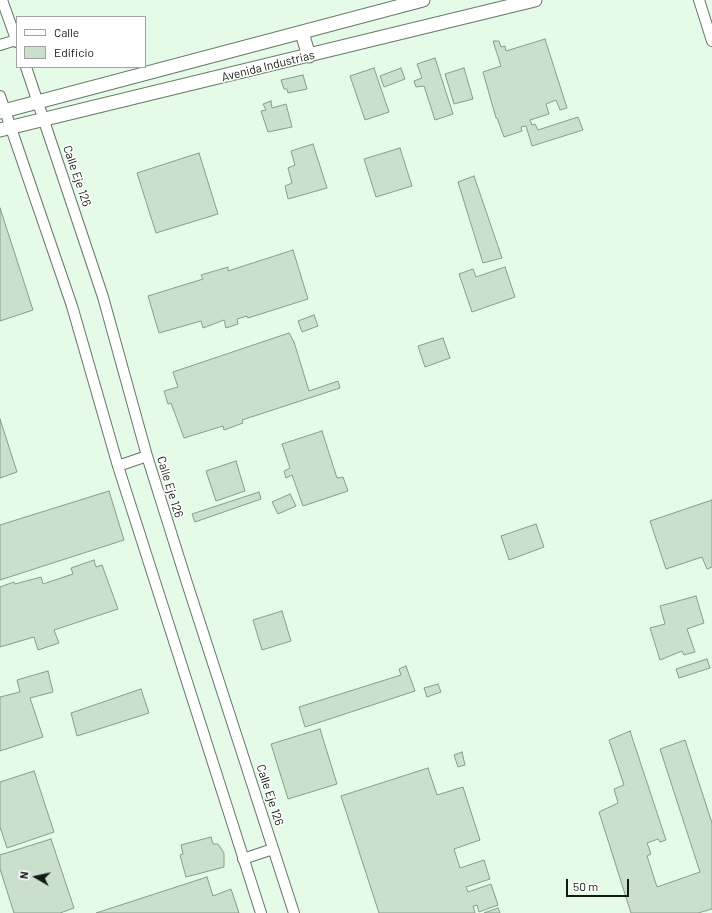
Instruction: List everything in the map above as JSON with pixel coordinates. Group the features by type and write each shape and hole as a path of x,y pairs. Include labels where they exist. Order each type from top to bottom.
{"main road":[{"name":"Avenida Industrias","path":"3,112 423,0"},
{"name":"Avenida Industrias","path":"6,129 309,56 521,2 535,0"},
{"path":"302,33 309,56"}],"street":[{"path":"2,0 16,38"},
{"path":"699,0 712,40"},
{"path":"0,45 16,41"},
{"name":"Calle Eje 126","path":"26,68 103,297 147,456 294,913"},
{"path":"0,96 6,129 72,306 118,466 260,913"},
{"path":"118,466 147,456"},
{"path":"243,859 273,849"}],"building":[{"path":"545,39 567,108 560,110 556,100 546,104 549,114 530,120 532,125 535,124 538,130 578,117 583,130 532,146 526,126 521,127 522,131 504,137 496,118 483,72 501,66 493,41 499,41 501,47 505,46 506,51"},
{"path":"435,58 453,114 435,120 424,86 416,87 414,81 422,78 417,64"},
{"path":"374,68 389,112 365,120 350,76"},
{"path":"401,68 405,79 384,87 380,76"},
{"path":"464,68 473,99 454,104 445,74"},
{"path":"303,75 307,89 288,93 287,89 284,89 281,80"},
{"path":"271,101 272,108 286,104 292,127 268,132 261,111 266,110 263,104"},
{"path":"313,144 327,188 288,199 285,186 292,183 288,168 295,165 291,151"},
{"path":"400,148 412,186 376,197 364,159"},
{"path":"199,153 218,214 156,233 137,173"},
{"path":"474,176 502,258 483,263 458,182"},
{"path":"0,208 33,310 0,321"},
{"path":"293,250 308,299 248,318 247,316 237,319 238,324 226,328 224,320 203,328 201,321 159,333 148,296 203,279 201,275 228,267 228,271"},
{"path":"505,267 515,297 472,312 459,274 473,269 476,277"},
{"path":"314,315 318,326 302,332 298,321"},
{"path":"289,333 294,342 309,391 338,381 340,388 242,420 243,423 224,430 223,426 184,438 171,403 168,404 164,391 178,387 173,372"},
{"path":"443,338 450,358 425,367 418,346"},
{"path":"0,419 17,472 0,478"},
{"path":"322,431 337,478 343,477 348,491 303,506 292,475 286,478 284,471 290,468 282,444"},
{"path":"236,461 245,491 216,501 206,471"},
{"path":"109,491 124,540 0,580 0,525"},
{"path":"259,492 261,499 195,522 192,514"},
{"path":"290,494 296,506 278,514 272,502"},
{"path":"712,500 712,567 707,569 702,557 666,569 650,521"},
{"path":"536,524 544,547 509,560 501,536"},
{"path":"94,560 96,567 102,565 118,609 54,630 59,643 38,650 34,637 0,647 0,587 14,582 15,584 41,577 43,584 73,574 71,568"},
{"path":"696,596 704,623 687,629 695,652 684,655 682,651 660,660 650,628 665,624 660,606"},
{"path":"282,611 291,641 262,650 253,620"},
{"path":"707,659 710,668 679,678 676,669"},
{"path":"406,666 415,691 305,727 299,707 401,675 399,669"},
{"path":"48,671 53,692 30,698 43,737 0,751 0,697 20,692 17,680"},
{"path":"438,684 441,692 427,697 424,688"},
{"path":"141,689 149,713 77,736 71,713"},
{"path":"320,729 337,784 288,799 271,744"},
{"path":"630,731 666,840 660,842 658,839 647,843 651,854 647,856 657,887 700,872 660,749 685,740 712,823 712,909 698,913 631,913 599,812 618,803 614,789 624,785 609,740"},
{"path":"462,752 465,765 458,767 454,755"},
{"path":"428,768 437,795 463,787 480,840 454,849 460,868 484,860 490,879 466,887 468,892 491,884 498,905 479,912 477,905 473,906 475,913 379,913 341,796"},
{"path":"34,771 54,832 7,848 0,827 0,782"},
{"path":"211,837 213,844 218,844 224,853 224,867 186,877 180,855 183,854 181,845"},
{"path":"51,839 74,908 60,913 14,913 0,869 0,855"},
{"path":"207,877 213,896 231,889 239,913 96,913"},
{"path":"498,908 500,913 484,913"}]}
